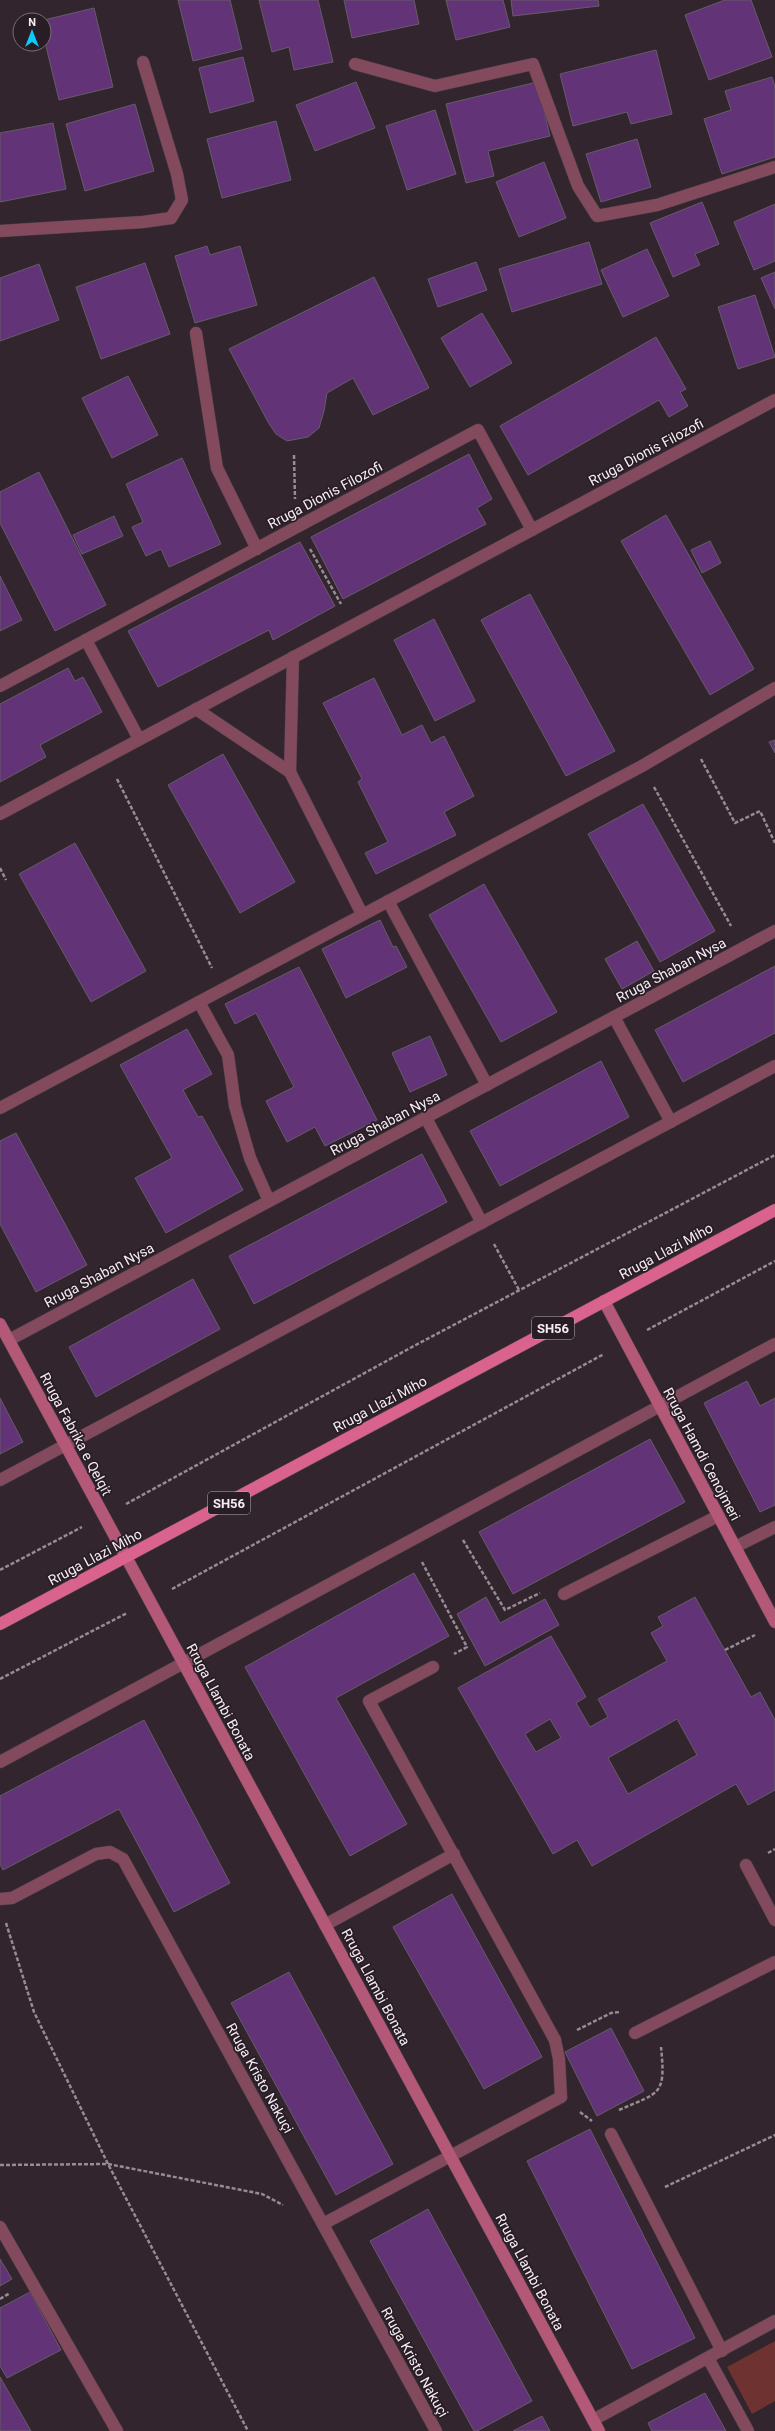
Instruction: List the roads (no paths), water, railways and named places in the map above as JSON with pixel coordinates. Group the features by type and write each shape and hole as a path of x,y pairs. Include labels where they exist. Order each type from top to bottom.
{"main road":[{"name":"Rruga Llazi Miho","path":"0,1624 775,1210"}],"street":[{"path":"0,231 143,222 171,218 182,200 177,174 143,62"},
{"path":"355,64 434,86 533,64 578,186 597,216 657,205 775,167"},
{"path":"196,333 217,468 257,549"},
{"name":"Rruga Dionis Filozofi","path":"0,814 775,400"},
{"name":"Rruga Dionis Filozofi","path":"0,686 478,430 532,530"},
{"path":"86,640 139,739"},
{"path":"293,657 290,772 362,914"},
{"path":"0,1108 642,766 775,688"},
{"path":"196,709 290,772"},
{"path":"388,901 487,1085"},
{"name":"Rruga Shaban Nysa","path":"9,1340 775,931"},
{"path":"199,1002 228,1055 234,1106 250,1158 269,1201"},
{"path":"614,1017 671,1122"},
{"path":"0,1480 775,1066"},
{"path":"426,1118 482,1223"},
{"name":"Rruga Hamdi Cenojmeri","path":"604,1301 775,1622"},
{"name":"Rruga Fabrika e Qelqit","path":"1,1327 126,1557"},
{"path":"0,1762 775,1344"},
{"path":"564,1594 718,1516"},
{"path":"735,1547 775,1527"},
{"name":"Rruga Llambi Bonata","path":"126,1557 599,2431"},
{"path":"323,2224 561,2097 559,2059 555,2040 370,1701 433,1667"},
{"name":"Rruga Kristo Nakuçi","path":"0,1899 12,1898 96,1854 110,1852 123,1859 436,2431"},
{"path":"325,1925 454,1854"},
{"path":"746,1865 775,1920"},
{"path":"635,2033 775,1962"},
{"path":"611,2134 722,2351"},
{"path":"0,2227 117,2431"},
{"path":"593,2420 775,2322"},
{"path":"708,2358 748,2431"}]}
